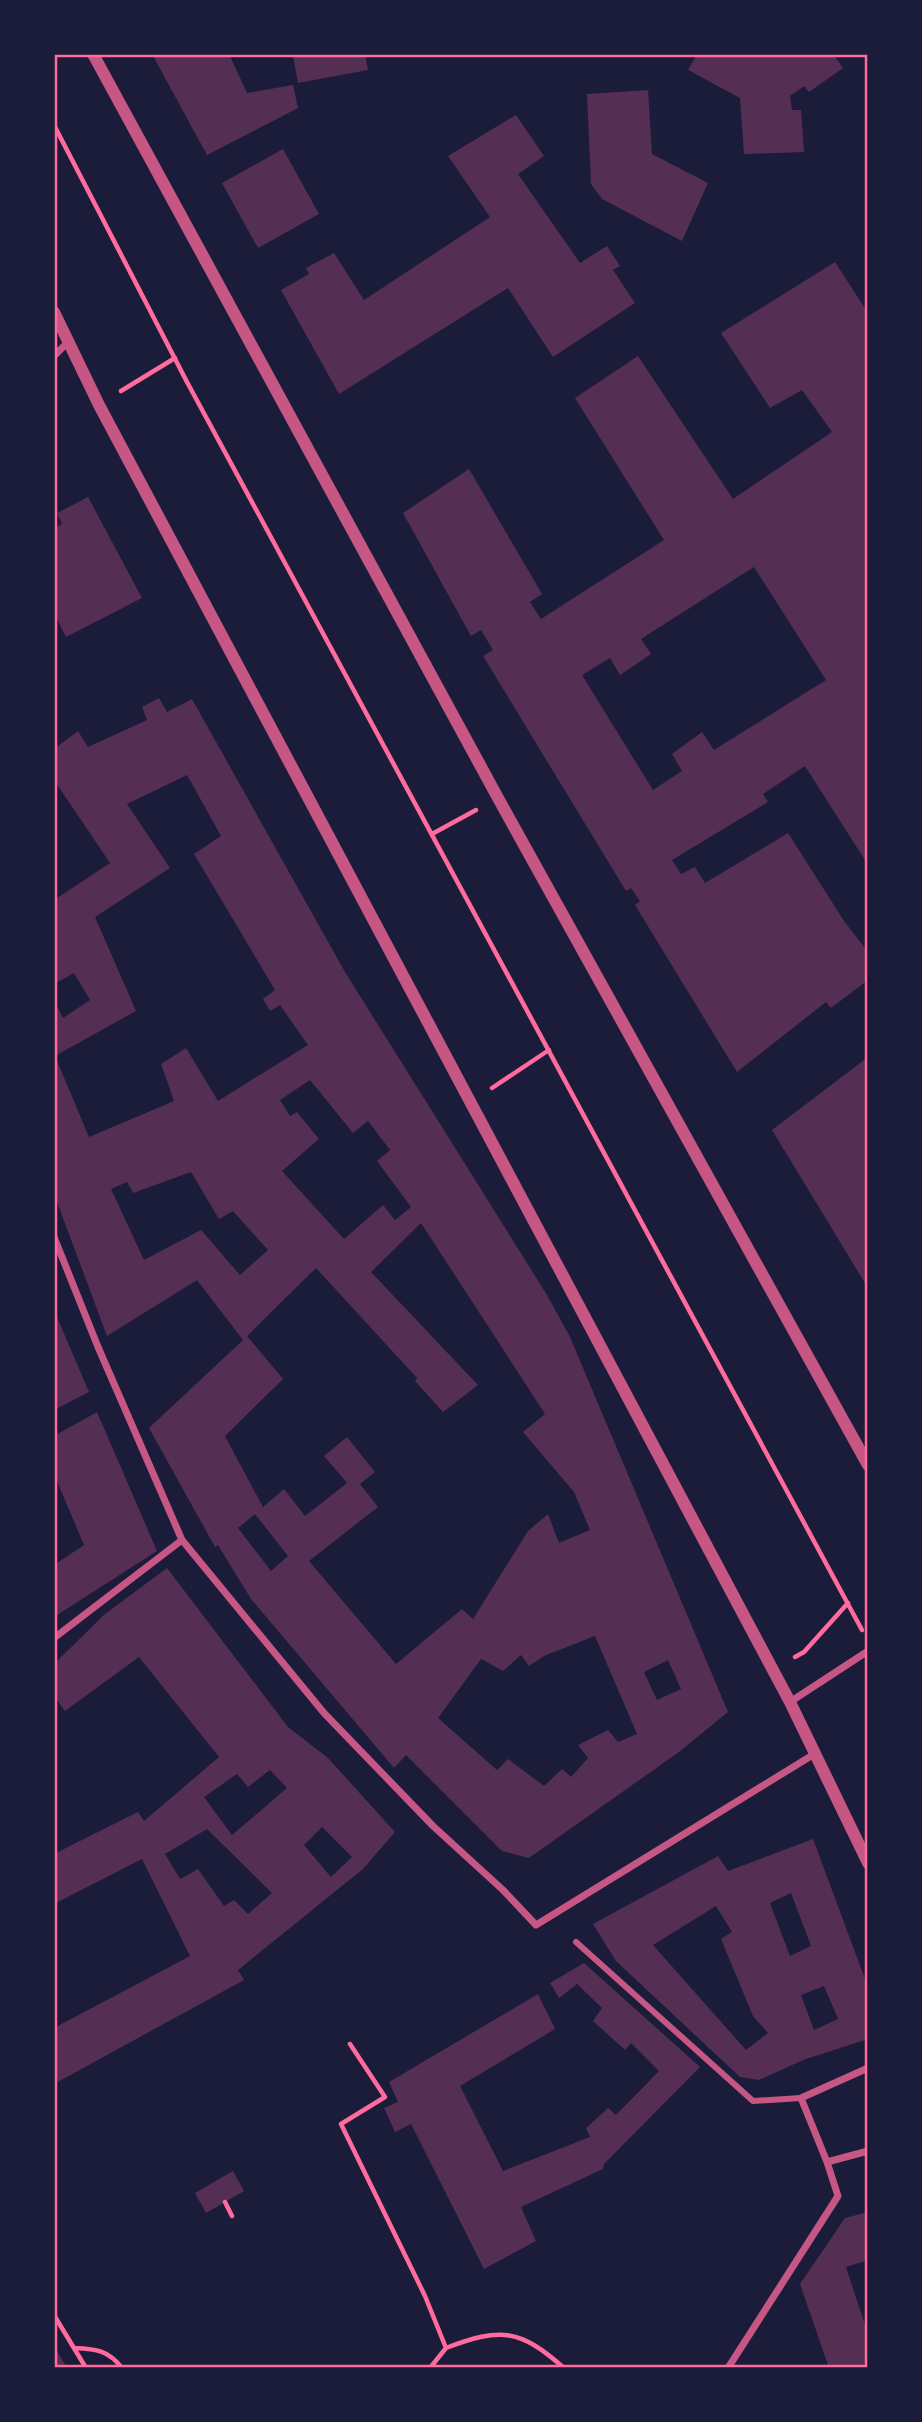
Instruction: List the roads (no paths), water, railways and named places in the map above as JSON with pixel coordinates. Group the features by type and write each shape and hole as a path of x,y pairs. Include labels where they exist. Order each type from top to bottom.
{"street":[{"path":"93,54 498,798 868,1465"},
{"path":"54,312 99,405 790,1702 868,1863"},
{"path":"54,356 69,341"},
{"path":"54,1237 98,1348 182,1540 324,1713 433,1826 503,1890 536,1925 816,1752"},
{"path":"54,1638 182,1540"},
{"path":"790,1702 868,1651"},
{"path":"576,1942 753,2101 801,2098 868,2068"},
{"path":"728,2368 838,2196 801,2098"},
{"path":"827,2162 868,2151"}]}
